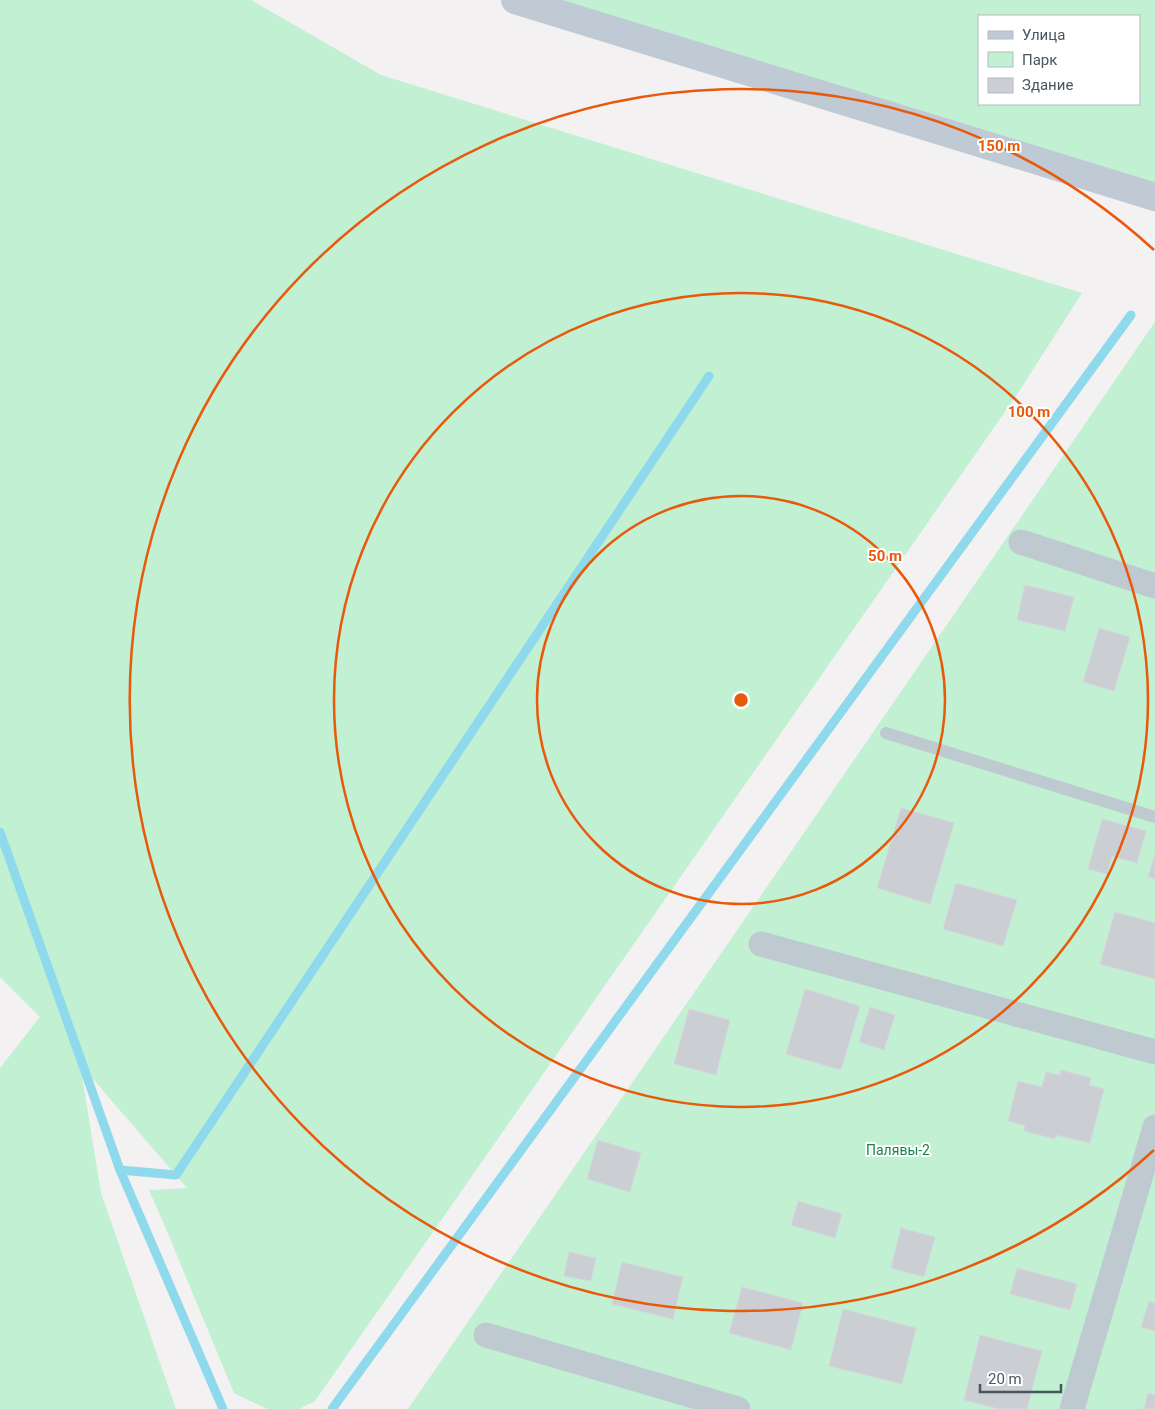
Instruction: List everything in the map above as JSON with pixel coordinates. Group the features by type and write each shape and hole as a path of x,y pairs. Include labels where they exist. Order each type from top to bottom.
{"main road":[{"path":"515,0 1155,197"}],"street":[{"path":"1021,542 1155,586"},
{"path":"761,944 1155,1052"},
{"path":"1072,1409 1155,1127"},
{"path":"486,1335 738,1409"}],"lane":[{"path":"886,733 1155,817"}],"green space":[{"path":"0,0 251,0 381,75 1082,293 1016,396 315,1401 299,1409 267,1409 234,1393 149,1190 187,1188 80,1064 101,1193 176,1409 0,1409 0,1068 40,1017 0,977"},
{"path":"515,0 1155,0 1155,197"},
{"name":"Палявы-2","path":"1155,322 1155,1409 408,1409"}],"building":[{"path":"1025,585 1074,597 1065,631 1017,620"},
{"path":"1099,628 1130,637 1114,691 1083,682"},
{"path":"901,808 954,823 930,904 877,888"},
{"path":"1102,819 1146,831 1137,863 1112,856 1107,874 1088,869"},
{"path":"1155,854 1155,879 1148,877"},
{"path":"956,883 1017,900 1003,946 943,929"},
{"path":"1115,912 1155,923 1155,979 1100,964"},
{"path":"805,989 860,1006 841,1070 786,1054"},
{"path":"870,1007 895,1015 884,1050 859,1042"},
{"path":"689,1009 730,1020 716,1075 674,1064"},
{"path":"1061,1070 1091,1078 1089,1085 1104,1089 1090,1143 1056,1135 1055,1139 1024,1131 1025,1126 1008,1121 1018,1081 1042,1087 1046,1072 1060,1075"},
{"path":"598,1140 641,1153 630,1192 587,1179"},
{"path":"798,1201 842,1214 835,1238 791,1225"},
{"path":"901,1228 935,1237 924,1277 891,1268"},
{"path":"569,1252 596,1258 591,1281 564,1276"},
{"path":"622,1262 683,1277 673,1319 612,1304"},
{"path":"1017,1268 1077,1284 1070,1310 1010,1294"},
{"path":"742,1287 803,1303 791,1350 729,1333"},
{"path":"1149,1301 1155,1303 1155,1331 1141,1327"},
{"path":"843,1309 916,1328 902,1384 829,1366"},
{"path":"980,1335 1042,1351 1027,1409 999,1409 964,1400"},
{"path":"1148,1393 1155,1395 1155,1409 1144,1409"}],"waterway":[{"path":"332,1409 1131,315"},
{"path":"120,1170 176,1175 709,376"},
{"path":"0,832 120,1170 223,1409"}]}
